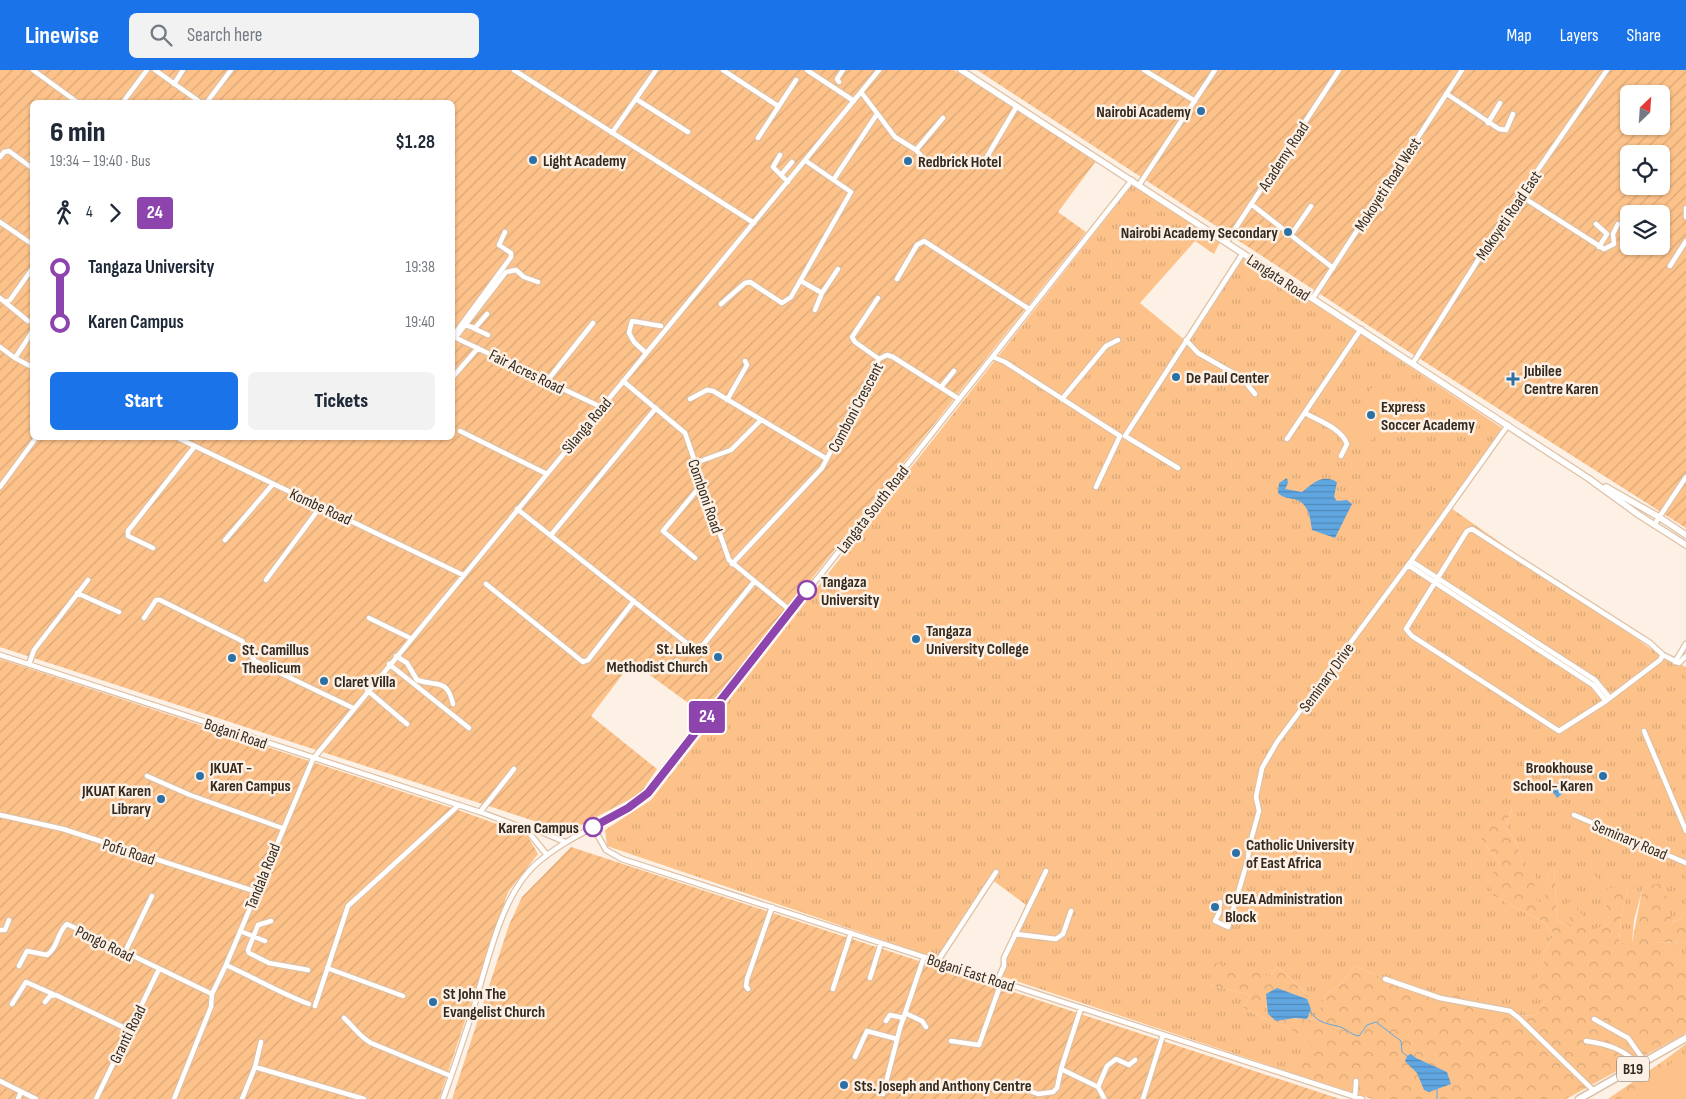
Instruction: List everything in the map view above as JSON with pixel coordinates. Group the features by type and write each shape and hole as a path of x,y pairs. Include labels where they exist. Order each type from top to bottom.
{"highway":[{"name":"B19","path":"1579,1099 1686,1038"}],"main road":[{"name":"Langata Road","path":"961,70 1508,425 1686,545"},
{"name":"Langata Road","path":"1597,484 1659,517 1686,535"}],"street":[{"path":"33,70 74,100"},
{"path":"124,100 147,70"},
{"path":"155,70 197,100"},
{"path":"174,84 184,70"},
{"path":"209,100 232,70"},
{"path":"514,70 754,223"},
{"path":"612,133 656,70"},
{"path":"723,70 778,106"},
{"path":"807,70 854,101"},
{"path":"838,82 843,70"},
{"name":"Silanga Road","path":"313,759 367,690 806,161 879,70"},
{"path":"1144,70 1195,101"},
{"path":"1153,75 1157,70"},
{"path":"1139,185 1215,70"},
{"name":"Academy Road","path":"1227,241 1339,70"},
{"name":"Mokoyeti Road West","path":"1313,298 1462,70"},
{"name":"Mokoyeti Road East","path":"1412,363 1520,196 1607,70"},
{"path":"758,138 796,80"},
{"path":"861,92 895,138 916,150 925,160"},
{"path":"1446,94 1488,123 1505,131 1513,114"},
{"path":"636,99 688,132"},
{"path":"1488,123 1500,103"},
{"path":"967,165 986,160 1017,106"},
{"path":"834,179 877,114"},
{"path":"916,150 943,118"},
{"path":"0,157 6,150 30,167"},
{"path":"780,155 773,166 788,182"},
{"path":"721,304 745,283 750,282 782,303 791,298 851,195 850,190 806,161"},
{"path":"781,175 792,162"},
{"name":"Langata South Road","path":"443,1099 506,910 525,877 547,855 565,842 628,808 648,793 1132,180"},
{"path":"1520,196 1605,249 1614,245 1613,234 1618,224"},
{"path":"1251,204 1333,268"},
{"path":"1291,235 1311,206"},
{"path":"1686,208 1686,217"},
{"path":"0,222 30,243"},
{"path":"1596,224 1607,234 1599,247"},
{"path":"455,335 511,258 511,253 499,245 505,232"},
{"path":"1670,266 1686,241"},
{"path":"897,279 917,245 924,242 1029,309"},
{"path":"1178,468 1125,436 1243,253"},
{"path":"815,310 822,293 838,269"},
{"path":"455,335 466,324 506,272 516,270 524,277 538,282"},
{"path":"5,302 10,300 30,272"},
{"path":"801,281 822,293"},
{"path":"0,298 28,321"},
{"path":"878,298 852,337 855,342 879,359"},
{"path":"473,328 487,314"},
{"path":"646,353 634,342 629,333 632,321 661,326"},
{"path":"547,381 593,323"},
{"path":"466,324 488,335"},
{"path":"1287,439 1361,330"},
{"path":"15,358 30,335"},
{"name":"Fair Acres Road","path":"455,336 601,407"},
{"path":"1062,399 1106,346 1118,340"},
{"path":"1186,340 1198,353 1242,378 1255,394"},
{"path":"0,347 30,366"},
{"path":"455,375 478,348"},
{"name":"Comboni Crescent","path":"732,564 822,468 879,359 886,355 893,357 959,399"},
{"path":"993,357 1005,362 1120,436 1096,487"},
{"path":"727,400 748,365 745,362"},
{"path":"941,387 954,371"},
{"name":"Comboni Road","path":"623,381 684,432 726,555 732,564 791,611"},
{"path":"690,399 709,390 827,459"},
{"path":"551,535 656,408"},
{"path":"1305,413 1337,430 1345,439 1347,444 1341,456"},
{"path":"696,463 731,450 761,420"},
{"name":"Seminary Drive","path":"1220,902 1219,913 1215,921 1228,927 1248,859 1249,847 1259,811 1256,797 1262,768 1277,742 1410,563 1508,425"},
{"path":"460,431 546,474"},
{"path":"0,487 35,440"},
{"name":"Kombe Road","path":"182,440 463,575"},
{"path":"153,548 128,536 128,531 195,446"},
{"path":"1654,525 1686,477"},
{"path":"225,540 273,484"},
{"path":"695,558 663,531 702,484"},
{"path":"266,580 321,506"},
{"path":"517,509 687,644 698,648 703,645 754,582"},
{"path":"1663,654 1660,660 1608,700 1559,732 1412,636 1406,631 1406,627 1467,531 1473,529 1650,643 1675,662 1680,663 1686,656"},
{"path":"1410,563 1593,685 1608,700"},
{"path":"29,664 34,650 88,580"},
{"path":"486,584 585,662 634,601"},
{"path":"78,593 119,612"},
{"path":"144,618 156,600 160,600 242,640 250,657 255,661 354,708"},
{"path":"369,618 410,638"},
{"path":"1675,662 1686,644"},
{"name":"Bogani Road","path":"0,655 313,759 480,812 526,829 535,829 565,842"},
{"path":"396,656 407,663 417,680 444,686 450,692 453,704"},
{"path":"389,664 469,728"},
{"path":"367,690 407,724"},
{"path":"1644,731 1686,831"},
{"name":"Tandala Road","path":"174,1099 212,1005 212,994 313,759"},
{"path":"480,812 514,769"},
{"path":"147,776 190,795 282,828"},
{"path":"315,1006 351,903 459,806"},
{"name":"Pofu Road","path":"0,815 63,829 256,892"},
{"name":"Seminary Road","path":"1574,815 1686,863"},
{"name":"Bogani East Road","path":"593,827 604,847 615,856 1362,1099"},
{"path":"526,829 547,855"},
{"path":"951,1041 979,1045 1004,966 1004,959 1046,871"},
{"path":"937,962 996,872"},
{"path":"124,952 152,896"},
{"path":"748,989 746,986 747,979 772,907"},
{"path":"1015,934 1056,939 1062,934 1071,911"},
{"path":"0,930 5,930 9,920"},
{"path":"271,922 258,925 248,953 270,963 308,970"},
{"name":"Pongo Road","path":"19,966 27,951 47,955 51,952 62,928 67,924 212,994"},
{"path":"240,931 265,941"},
{"path":"833,989 851,933"},
{"path":"870,978 881,943"},
{"path":"883,1094 904,1015 924,957"},
{"path":"226,965 260,980 280,993 309,1004"},
{"path":"327,968 403,996"},
{"name":"Granti Road","path":"96,1099 159,969"},
{"path":"1385,979 1440,998 1510,1011 1594,1091"},
{"path":"12,1004 22,984 27,982 129,1030"},
{"path":"45,1002 54,994"},
{"path":"892,1014 893,1008"},
{"path":"1014,1085 1038,1094 1045,1095 1054,1092 1081,1008"},
{"path":"886,1021 888,1015 904,1015 922,1022 926,1027"},
{"path":"344,1018 355,1028 360,1036 371,1043 451,1076"},
{"path":"1594,1019 1628,1038 1642,1064"},
{"path":"855,1057 868,1031 897,1039"},
{"path":"1143,1099 1163,1035"},
{"path":"1586,1041 1603,1044 1624,1052 1642,1064"},
{"path":"242,1099 255,1066 261,1042"},
{"path":"1098,1087 1107,1066 1112,1062 1116,1060 1129,1065 1135,1060"},
{"path":"255,1066 364,1099"},
{"path":"1062,1069 1098,1087 1104,1098"},
{"path":"0,1081 36,1099"},
{"path":"1355,1097 1356,1081"},
{"path":"18,1099 21,1092"}],"green space":[{"path":"0,70 954,70 1096,161 1058,212 1086,232 737,673 702,713 632,662 591,716 657,769 640,794 568,832 0,647"},
{"path":"977,70 1686,70 1686,528 1406,350"},
{"path":"1133,184 1222,238 1214,254 1195,241 1140,303 1186,341 1241,255 1502,428 1451,508 1661,656 1686,667 1686,907 1681,919 1671,922 1663,884 1643,887 1634,920 1632,943 1619,943 1621,917 1628,889 1605,903 1610,923 1585,934 1582,915 1574,929 1557,920 1554,866 1548,876 1545,905 1533,899 1517,845 1506,826 1512,808 1479,836 1500,864 1492,895 1542,921 1554,934 1543,955 1547,999 1535,1016 1509,1015 1490,1005 1432,997 1354,966 1342,983 1325,995 1317,1020 1288,1018 1266,1008 1270,992 1285,992 1309,996 1277,966 1271,976 1209,985 1250,995 1243,1008 1287,1028 1312,1043 1286,1071 998,975 1030,908 991,879 936,958 607,846 605,830 651,800"},
{"name":"Express Soccer Academy","path":"1373,386 1398,405 1368,444 1344,425"},
{"path":"0,659 461,811 527,835 538,854 508,892 439,1099 0,1099"},
{"path":"1512,807 1506,826 1517,845 1524,867 1536,874 1533,898 1544,904 1548,876 1554,864 1557,920 1574,929 1565,906 1573,899 1582,915 1586,933 1610,923 1605,903 1608,887 1628,889 1621,917 1619,943 1632,943 1643,886 1663,883 1672,922 1681,919 1686,907 1686,941 1682,943 1655,942 1686,965 1686,1033 1566,1099 1372,1099 1286,1071 1311,1043 1287,1028 1243,1008 1250,995 1209,985 1210,962 1271,976 1277,966 1310,997 1285,992 1270,992 1266,1008 1288,1018 1316,1020 1325,995 1342,983 1354,966 1432,997 1465,991 1509,1015 1535,1016 1547,999 1532,982 1544,970 1543,955 1554,934 1542,921 1492,895 1490,878 1500,864 1479,836 1490,818"},
{"path":"571,847 1340,1099 452,1099 509,925 522,897"},
{"path":"1594,874 1601,883 1589,893 1582,883"},
{"path":"1686,941 1686,965 1654,942 1682,943"},
{"path":"1686,1044 1686,1099 1665,1075 1666,1059"},
{"path":"1686,1053 1686,1099 1620,1099"},
{"path":"1666,1059 1665,1075 1672,1099 1608,1099"}],"water":[{"path":"1287,478 1288,483 1285,489 1302,492 1319,480 1327,479 1337,482 1334,497 1337,501 1347,500 1352,504 1335,538 1312,530 1306,507 1299,501 1284,497 1278,493 1279,483"},
{"path":"1562,780 1566,781 1568,789 1557,798 1550,788"},
{"path":"1277,988 1307,999 1311,1009 1307,1019 1295,1018 1276,1021 1268,1014 1266,994"},
{"path":"1411,1054 1447,1072 1451,1084 1429,1092 1424,1090 1417,1073 1405,1061 1407,1056"}],"waterway":[{"path":"1310,1011 1322,1022 1340,1027 1359,1036 1367,1025 1376,1022 1401,1041 1402,1052 1407,1056"},
{"path":"1437,1089 1437,1099"}],"bus line":[{"name":"24","path":"593,827 638,802 648,793 807,590"}],"place":[{"name":"Nairobi Academy","path":"1201,111"},
{"name":"Light Academy","path":"533,160"},
{"name":"Redbrick Hotel","path":"908,161"},
{"name":"Nairobi Academy Secondary","path":"1288,232"},
{"name":"De Paul Center","path":"1176,377"},
{"name":"Jubilee Centre Karen","path":"1513,379"},
{"name":"Express Soccer Academy","path":"1371,415"},
{"name":"Tangaza University","path":"807,590"},
{"name":"Tangaza University College","path":"916,639"},
{"name":"St. Lukes Methodist Church","path":"718,657"},
{"name":"St. Camillus Theolicum","path":"232,658"},
{"name":"Claret Villa","path":"324,681"},
{"name":"JKUAT - Karen Campus","path":"200,776"},
{"name":"Brookhouse School- Karen","path":"1603,776"},
{"name":"JKUAT Karen Library","path":"161,799"},
{"name":"Karen Campus","path":"593,827"},
{"name":"Catholic University of East Africa","path":"1236,853"},
{"name":"CUEA Administration Block","path":"1215,907"},
{"name":"St John The Evangelist Church","path":"433,1002"},
{"name":"Sts. Joseph and Anthony Centre","path":"844,1085"}]}
